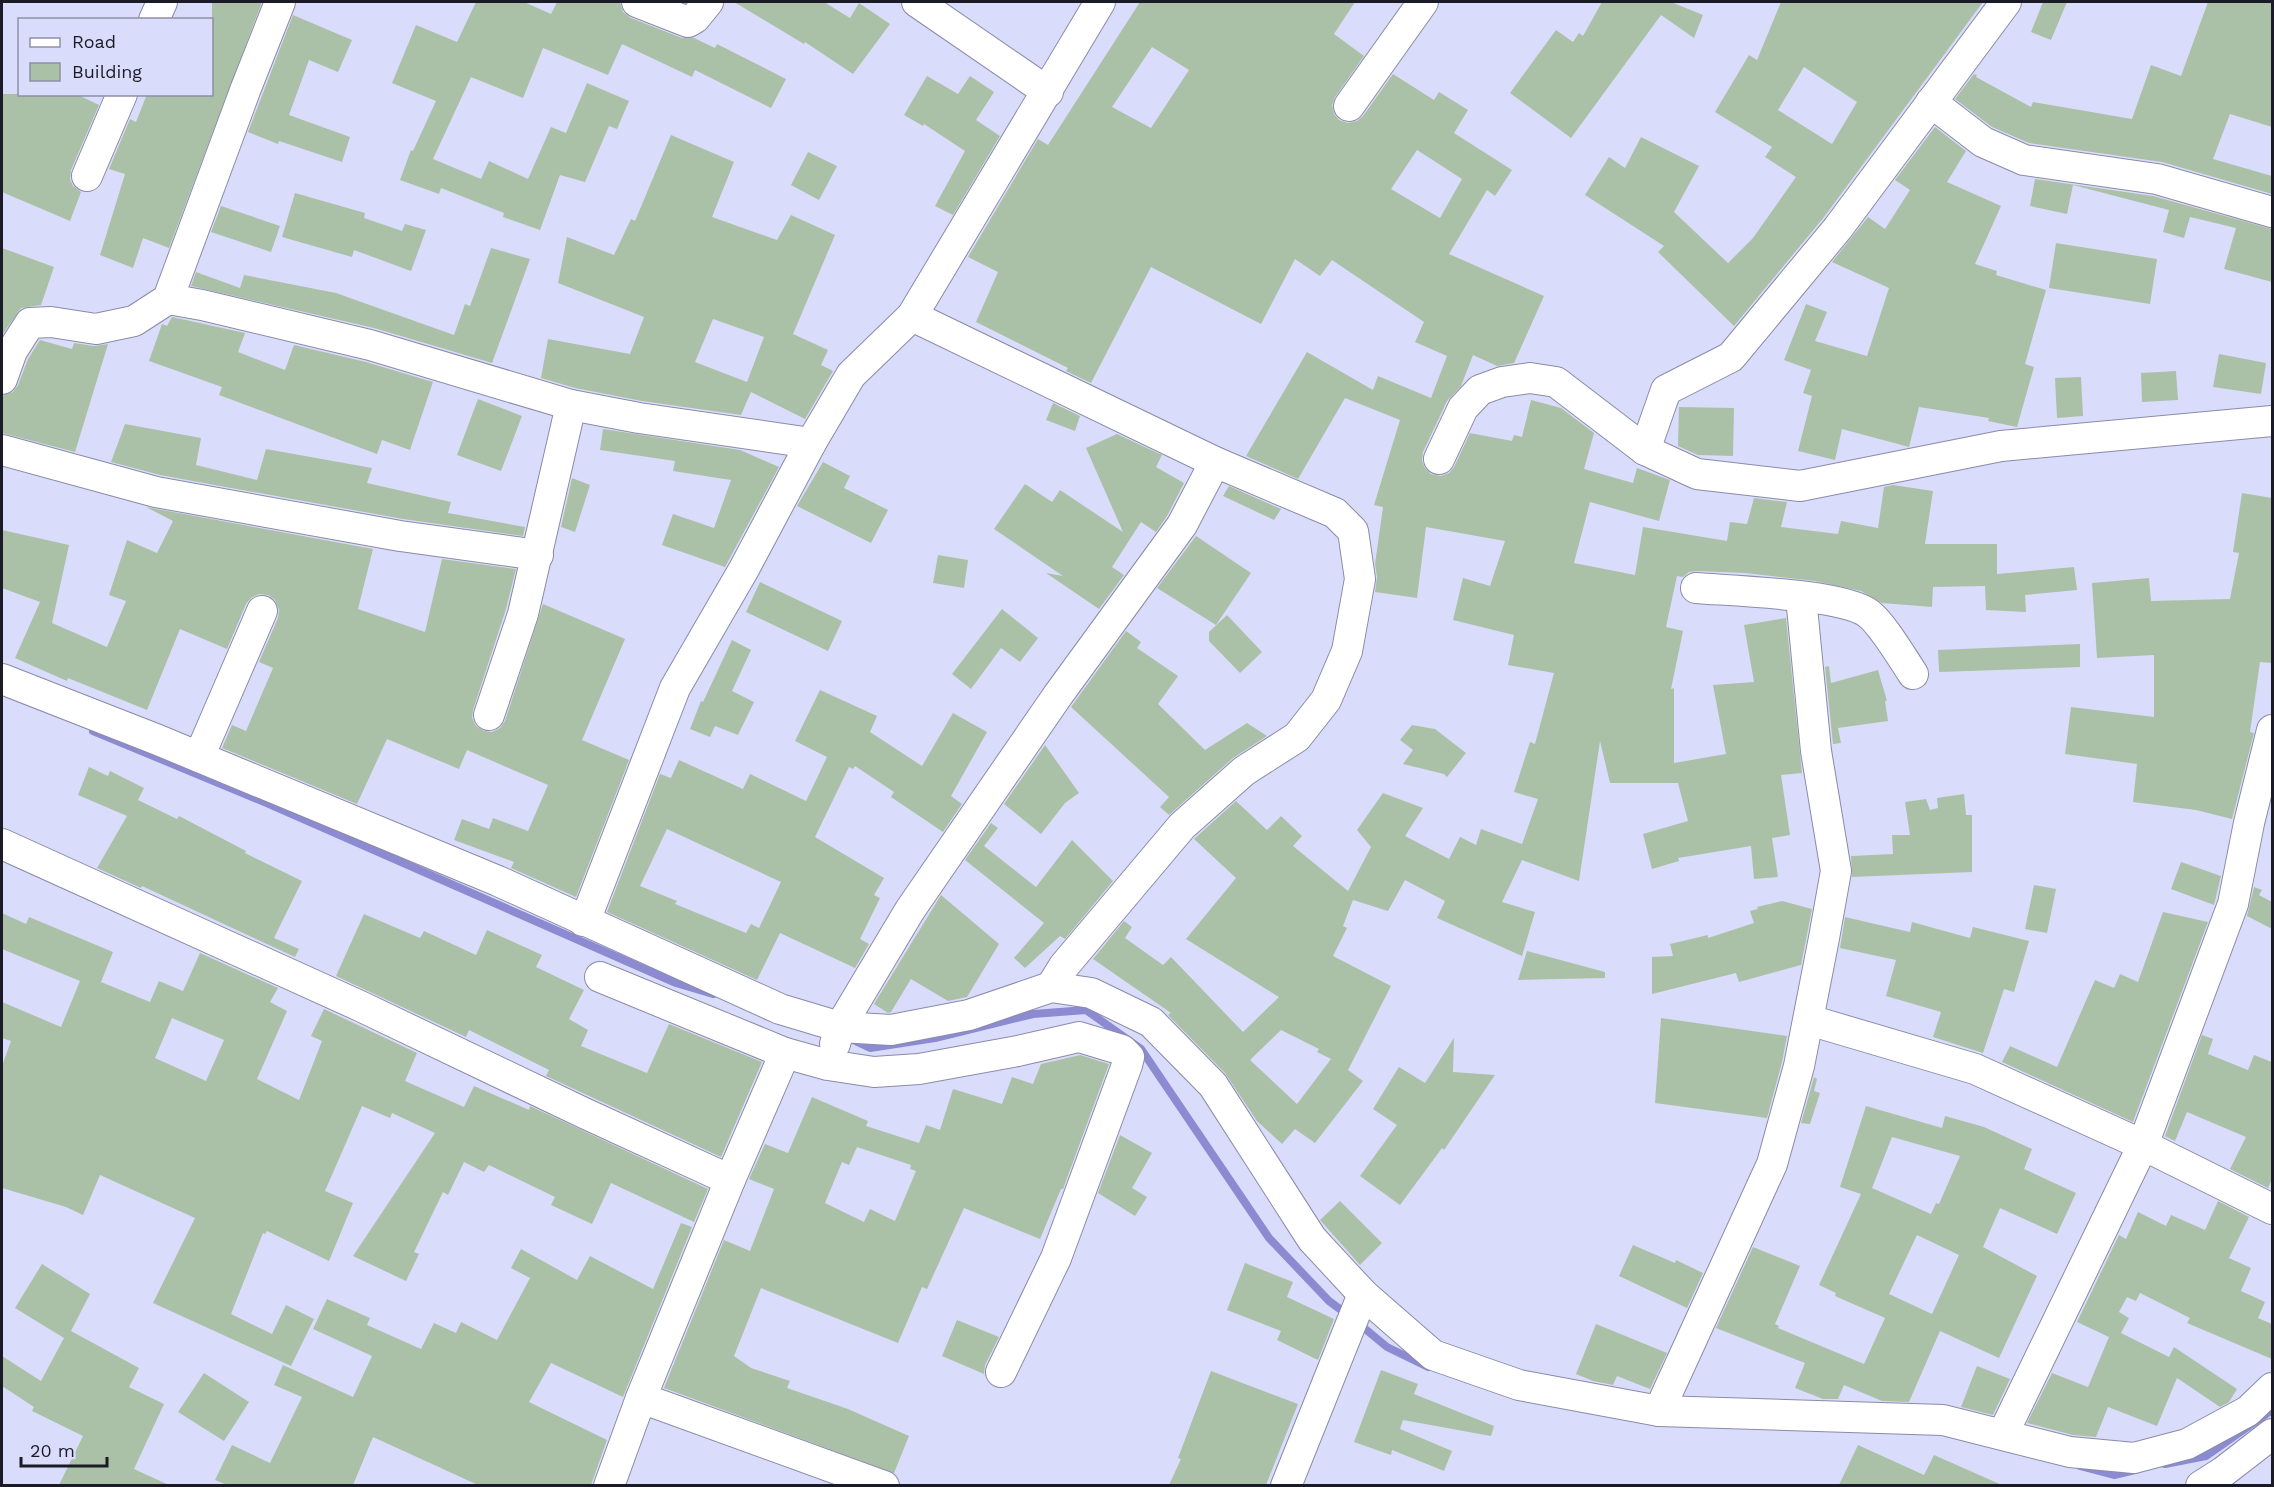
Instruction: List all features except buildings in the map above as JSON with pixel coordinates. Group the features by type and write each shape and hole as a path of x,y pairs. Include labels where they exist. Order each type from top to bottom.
{"street":[{"path":"155,18 162,2"},
{"path":"2,379 12,351 30,323 51,322 96,329 134,321 168,299 280,2"},
{"path":"637,2 688,22 695,18 708,2"},
{"path":"917,2 1048,92"},
{"path":"583,921 675,688 744,569 811,443 851,375 912,316 1100,2"},
{"path":"1349,106 1423,2"},
{"path":"1645,450 1666,390 1731,357 1838,228 2006,2"},
{"path":"87,176 121,96"},
{"path":"1931,102 1983,142 2024,160 2157,179 2272,212"},
{"path":"168,299 370,345 571,405 811,443"},
{"path":"912,316 1215,462 1335,513 1353,531 1360,579 1347,651 1326,700 1297,737 1244,771 1182,826 1064,966 1051,987"},
{"path":"1439,459 1462,408 1480,390 1502,382 1530,378 1556,382 1645,450 1697,474 1800,486 2001,446 2272,421"},
{"path":"489,715 524,614 571,405"},
{"path":"2,450 156,492 400,536 538,555"},
{"path":"828,1065 840,1027 910,910 1058,695 1182,525 1215,462"},
{"path":"1696,588 1840,602 1869,614 1913,674"},
{"path":"1659,1411 1772,1164 1800,1066 1836,871 1816,751 1801,597"},
{"path":"199,757 262,610"},
{"path":"2,679 199,757 498,881 780,1009 840,1027 891,1030 969,1015 1051,987 1091,993 1151,1022 1213,1085 1312,1239 1363,1294 1433,1355 1519,1385 1659,1411 1943,1420 2070,1452 2134,1458 2187,1444 2248,1411 2272,1388"},
{"path":"2003,1434 2143,1145 2233,904 2249,823 2272,730"},
{"path":"2,844 360,1006 584,1113 730,1179"},
{"path":"600,977 785,1053 828,1065 874,1072 919,1069 1080,1037 1122,1050 1129,1057 1056,1258 1001,1371"},
{"path":"1809,1020 1975,1069 2143,1145 2272,1209"},
{"path":"609,1485 641,1398 730,1179 785,1053"},
{"path":"1286,1485 1363,1294"},
{"path":"641,1398 884,1485"},
{"path":"2201,1485 2223,1472 2272,1434"}],"waterway":[{"path":"93,731 269,804 676,983 713,994"},
{"path":"851,1039 870,1048 935,1038 1033,1014 1086,1010 1141,1049 1269,1238 1329,1301 1348,1315"},
{"path":"1358,1323 1387,1347 1428,1367"},
{"path":"2165,1464 2206,1456 2272,1410"},
{"path":"2080,1466 2114,1475 2135,1470"}]}
